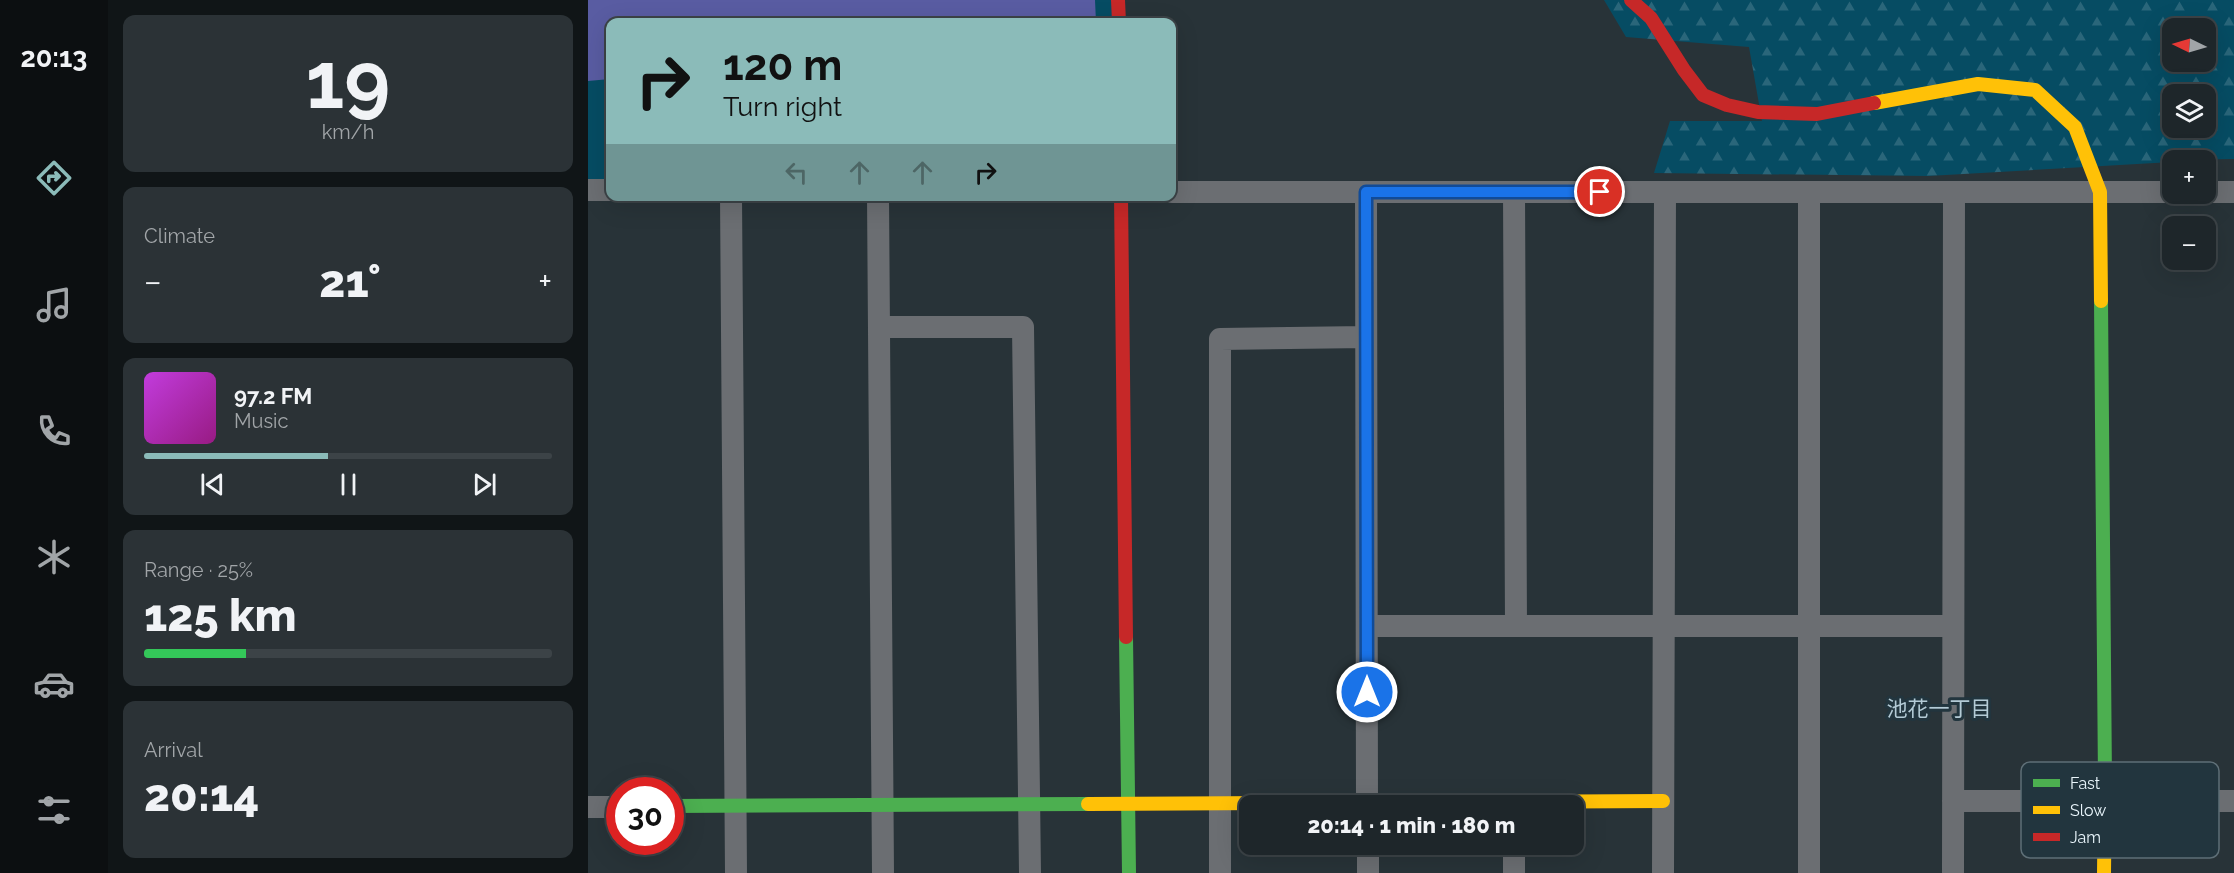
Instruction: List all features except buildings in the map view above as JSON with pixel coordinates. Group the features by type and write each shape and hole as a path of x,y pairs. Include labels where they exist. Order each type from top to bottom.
{"street":[{"path":"1118,0 1119,18"},
{"path":"1631,0 1651,18 1703,95 1728,105 1758,112 1817,114 1978,84 2035,90 2075,127 2100,192 2105,762"},
{"path":"588,190 606,190"},
{"path":"1176,192 2162,192"},
{"path":"1366,192 1367,795"},
{"path":"1514,192 1516,626"},
{"path":"1663,873 1665,192"},
{"path":"1809,192 1809,873"},
{"path":"1953,873 1954,192"},
{"path":"2216,192 2234,192"},
{"path":"731,201 736,873"},
{"path":"878,201 883,873"},
{"path":"1121,201 1129,873"},
{"path":"879,327 1023,327 1029,873"},
{"path":"1220,873 1220,339 1366,337"},
{"path":"1367,626 1953,626"},
{"path":"1584,803 1663,801"},
{"path":"1953,801 2021,801"},
{"path":"684,806 1239,804"},
{"path":"588,807 606,807"},
{"path":"1368,855 1368,873"},
{"path":"1514,855 1514,873"},
{"path":"2104,858 2104,873"}],"green space":[{"path":"588,0 1118,0 1119,18 606,18 606,190 588,190"},
{"path":"1604,0 2234,0 2234,159 2216,159 2216,150 2162,150 2162,163 1928,176 1654,173 1670,121 1762,121 1749,47 1626,37"}],"water":[{"path":"588,0 1095,0 1096,18 606,18 606,79 588,81"}],"traffic: fast":[{"path":"2101,301 2105,762"},
{"path":"1126,637 1129,873"},
{"path":"684,806 1088,804"}],"traffic: slow":[{"path":"1874,103 1978,84 2035,90 2075,127 2100,192 2101,301"},
{"path":"1088,804 1663,801"},
{"path":"2104,858 2104,873"}],"traffic: jam":[{"path":"1118,0 1119,18"},
{"path":"1631,0 1651,18 1703,95 1727,105 1758,112 1817,114 1874,103"},
{"path":"1121,201 1126,637"}],"district":[{"name":"池花一丁目","path":"1939,709"}],"route":[{"path":"1367,692 1366,192 1600,192"}]}
